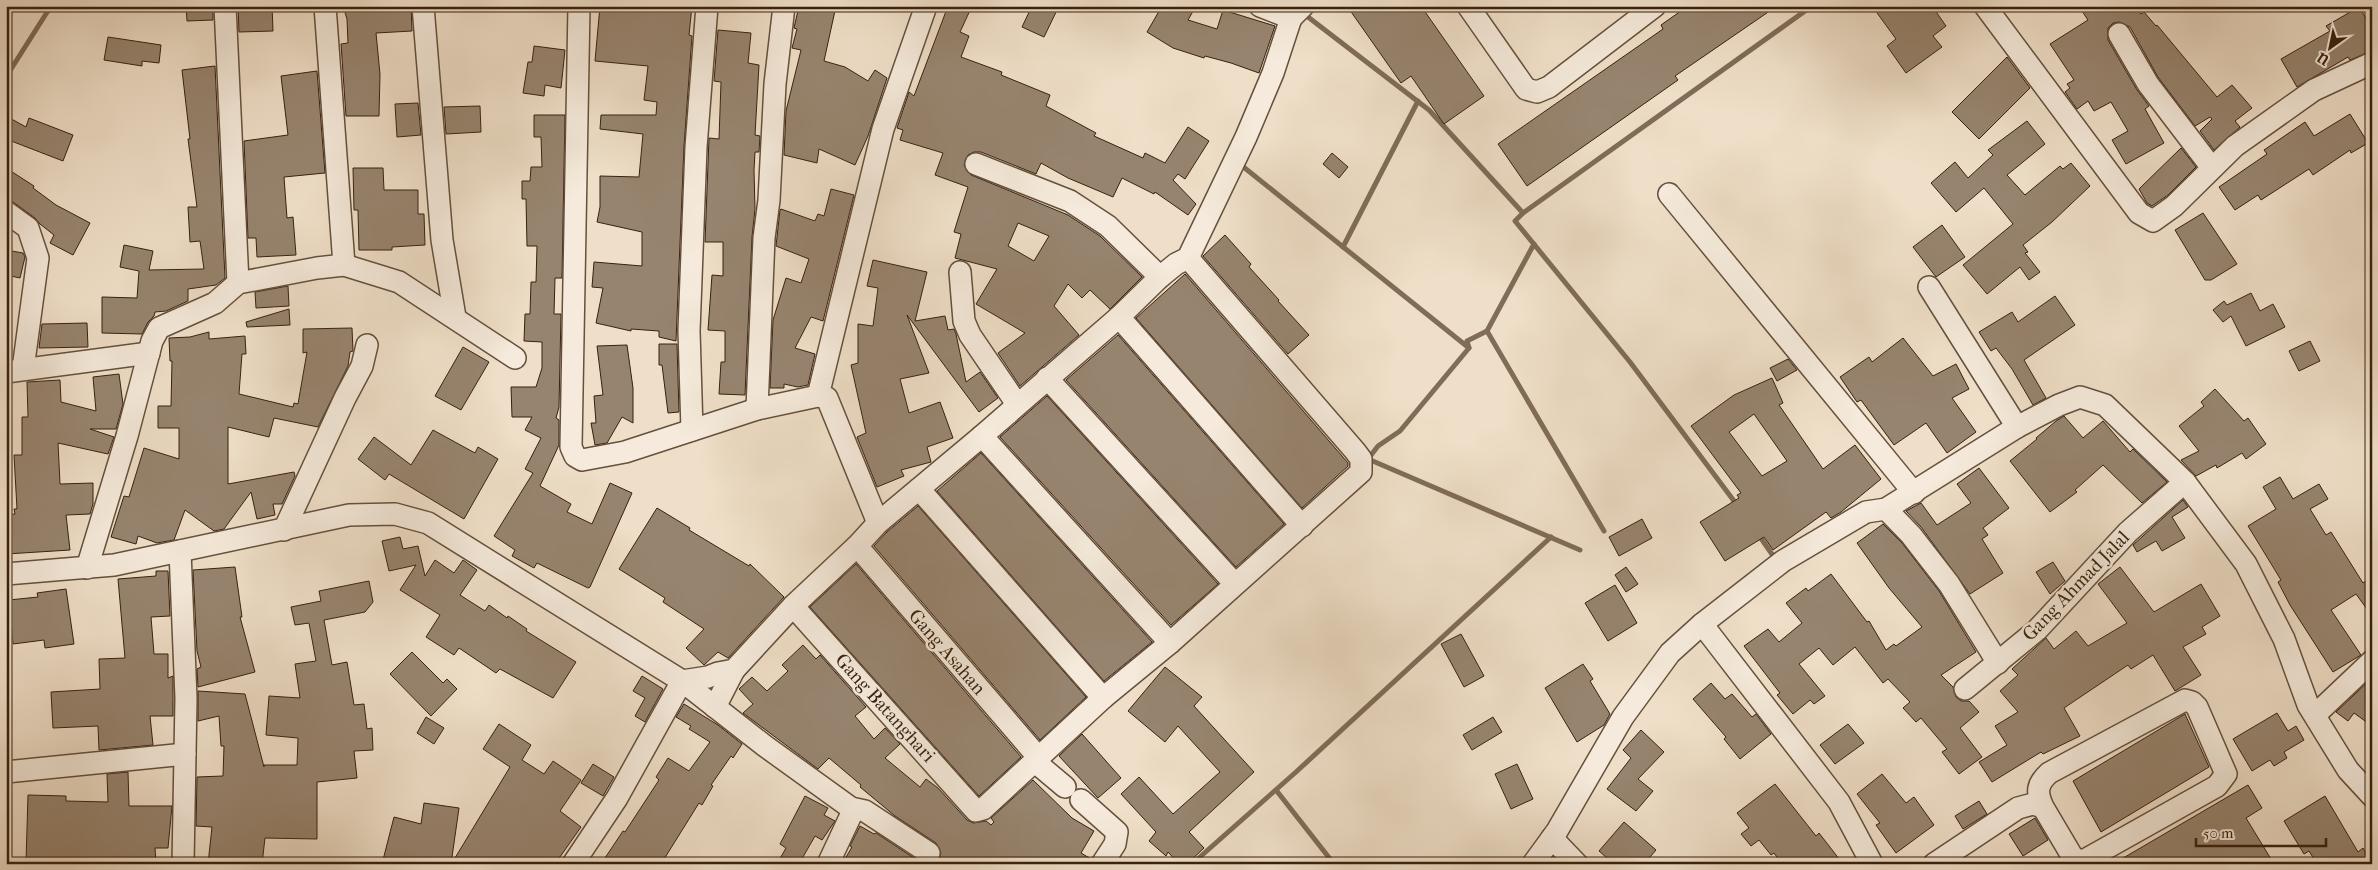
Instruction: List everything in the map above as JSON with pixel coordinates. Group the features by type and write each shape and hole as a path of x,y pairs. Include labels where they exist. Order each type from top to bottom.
{"street":[{"path":"225,6 238,283"},
{"path":"325,6 344,265"},
{"path":"423,6 442,240 455,317"},
{"path":"579,6 571,447 575,456 582,460 625,452 757,409 818,396 827,398 831,404 878,523"},
{"path":"692,430 689,330 696,148 707,6"},
{"path":"757,409 763,247 769,200 775,84 784,6"},
{"path":"818,396 883,129 926,6"},
{"path":"715,707 734,670 794,606 857,546 878,523 1119,317 1160,277 1176,264 1188,258 1250,129 1297,12 1260,6"},
{"path":"1468,6 1526,89 1537,92 1549,88 1655,6"},
{"path":"1985,6 2139,213 2153,221 2161,217 2235,146 2314,90 2372,63"},
{"path":"2119,34 2148,84 2212,168"},
{"path":"976,164 1070,201 1108,226 1160,277"},
{"path":"1670,194 1914,493"},
{"path":"6,212 28,228 38,258 15,370 149,354"},
{"path":"1036,759 1102,698 1170,644 1234,584 1361,472 1361,459 1188,258"},
{"path":"87,568 152,341 159,328 215,303 238,283 316,268 344,265 399,282 455,317 514,358"},
{"path":"960,272 964,321 970,335 1017,404"},
{"path":"1930,286 2017,427"},
{"path":"1119,317 1302,526"},
{"path":"284,530 345,398 362,366 367,345"},
{"path":"1047,378 1234,584"},
{"path":"1533,864 1552,838 1623,717 1670,653 1702,624 1783,561 1866,512 1886,509 2017,427 2059,405 2080,397 2105,405 2185,482 2246,564 2284,639 2308,705 2348,770 2372,796"},
{"path":"982,436 1170,644"},
{"name":"Gang Ahmad Jalal","path":"1965,689 2037,630 2128,532 2185,482"},
{"path":"919,489 1102,698"},
{"path":"1886,509 1911,535 1949,584 1998,663"},
{"path":"6,574 114,565 284,530 349,514 396,514 428,523 682,681 851,808 864,811 929,853"},
{"name":"Gang Asahan","path":"857,546 1036,759 1117,832 1115,844 1102,864"},
{"path":"180,551 186,698 182,864"},
{"name":"Gang Batanghari","path":"794,606 976,811 983,809 1036,759"},
{"path":"1702,624 1839,802 1872,864"},
{"path":"2315,715 2372,661"},
{"path":"682,681 734,670"},
{"path":"573,864 617,798 682,681"},
{"path":"1934,864 2018,808 2033,804 2043,807 2072,856 2079,862 2217,786 2226,774 2197,707 2192,702 2185,700 2049,773 2040,781 2037,794 2043,807"},
{"path":"6,772 185,754"},
{"path":"828,864 851,815 851,808"},
{"path":"1552,838 1577,864"}],"building":[{"path":"186,6 213,6 213,20 187,21"},
{"path":"238,6 272,6 273,31 239,32"},
{"path":"343,6 411,6 412,31 376,33 380,74 379,116 346,116 341,44 348,43 347,19"},
{"path":"600,6 692,6 689,35 692,36 684,146 676,341 659,337 659,331 631,329 631,331 596,323 603,288 592,287 594,262 642,266 642,232 597,222 600,207 600,176 639,177 643,134 600,129 601,115 656,115 657,102 644,100 648,66 595,61"},
{"path":"799,6 836,6 824,61 845,67 868,81 875,70 887,78 868,136 855,165 819,149 817,163 784,155 786,111 801,50 792,48 797,29 794,28"},
{"path":"948,6 972,6 960,32 969,36 961,57 1002,72 1001,75 1050,95 1046,106 1096,133 1094,136 1143,158 1145,153 1165,163 1188,127 1209,141 1185,179 1178,174 1173,180 1196,204 1188,215 1155,192 1154,194 1122,178 1113,197 1068,178 1041,163 1036,174 981,152 974,152 968,155 964,165 971,175 1068,215 1100,236 1142,277 1110,309 1090,290 1082,298 1068,284 1054,306 1079,335 1020,386 998,353 1025,333 976,304 997,269 955,258 961,234 954,232 968,187 935,175 943,153 900,140 903,130 897,128 909,92 914,96","holes":["1018,223 1049,236 1034,261 1008,246"]},
{"path":"1032,6 1059,6 1044,37 1022,27"},
{"path":"1162,6 1196,6 1188,20 1217,29 1223,10 1275,26 1259,73 1231,63 1205,56 1204,58 1173,48 1147,32"},
{"path":"1347,6 1421,6 1484,96 1444,124 1411,76 1401,83"},
{"path":"1688,6 1777,6 1675,76 1678,80 1527,186 1498,144 1663,29 1661,25"},
{"path":"1872,6 1932,6 1946,26 1933,36 1942,47 1906,73 1887,46 1896,39"},
{"path":"2090,6 2134,6 2141,14 2144,12 2217,97 2232,85 2252,108 2235,121 2240,127 2214,150 2200,131 2212,119 2210,117 2195,126 2158,77 2130,27 2119,22 2113,23 2108,28 2108,40 2137,90 2149,106 2145,109 2164,143 2126,164 2112,140 2128,131 2111,102 2094,111 2088,101 2077,109 2065,92 2070,88 2067,84 2074,80 2050,44 2088,20 2082,11"},
{"path":"2359,7 2372,28 2372,51 2350,60 2348,57 2297,87 2281,59 2330,31 2326,26"},
{"path":"718,30 751,33 748,63 759,65 755,135 760,136 759,152 755,152 755,209 745,395 719,394 721,362 725,362 725,331 708,330 712,275 723,276 723,242 705,242 709,138 719,139 721,82 714,81"},
{"path":"108,37 161,45 159,63 142,61 142,66 104,60"},
{"path":"534,46 565,50 561,88 545,85 544,96 523,93 528,62 532,62"},
{"path":"2007,57 2030,88 1979,139 1952,112"},
{"path":"215,66 225,278 216,285 188,289 188,301 166,311 155,312 142,334 102,333 102,297 137,298 139,271 120,267 124,245 153,251 149,270 204,269 200,241 190,242 188,207 197,207 188,139 190,139 182,70"},
{"path":"317,71 325,173 284,177 287,218 293,217 296,255 257,257 256,238 248,238 244,141 288,135 281,76"},
{"path":"418,103 421,135 397,137 395,104"},
{"path":"480,106 481,132 446,134 444,107"},
{"path":"2350,114 2368,143 2351,153 2350,150 2313,175 2309,169 2261,200 2258,195 2235,210 2219,187 2267,154 2264,150 2305,122 2314,136"},
{"path":"534,115 565,115 562,278 555,278 554,314 561,314 559,407 556,418 559,420 559,445 540,486 571,504 567,512 592,524 610,483 632,493 588,588 537,563 534,568 512,556 515,550 494,536 533,473 525,469 541,438 525,430 532,417 512,417 511,387 536,387 542,368 542,342 524,341 525,314 530,314 531,282 536,282 537,246 527,246 526,199 522,199 522,181 530,181 531,167 542,167 541,137 534,137"},
{"path":"6,116 26,127 29,118 73,135 63,161 6,139"},
{"path":"2027,121 2045,144 2007,175 2025,195 2060,166 2063,169 2071,163 2090,186 2052,222 2023,245 2028,252 2025,253 2040,272 2029,280 2020,267 1987,294 1963,265 2013,224 1984,188 1956,212 1931,183 1955,162 1968,178 1993,155 1988,150"},
{"path":"2181,148 2196,167 2168,195 2152,206 2147,203 2139,189"},
{"path":"1332,153 1348,167 1339,178 1323,164"},
{"path":"6,168 34,186 33,188 56,205 90,223 73,255 50,243 54,235 35,218 13,202 6,200"},
{"path":"353,168 383,168 384,190 418,190 418,214 424,214 425,245 392,247 392,250 359,250 358,210 354,210"},
{"path":"831,189 854,195 823,321 811,317 795,348 815,354 808,385 798,387 784,384 784,388 770,388 773,320 786,278 801,283 809,259 776,246 780,210 815,221 818,214 824,216"},
{"path":"2203,213 2237,264 2211,280 2205,280 2175,230"},
{"path":"1942,225 1965,257 1936,277 1913,247"},
{"path":"1225,235 1251,264 1249,267 1309,335 1288,354 1203,256"},
{"path":"6,250 23,253 25,257 20,278 6,275"},
{"path":"873,260 927,272 915,321 945,316 948,330 954,329 956,334 966,382 980,372 998,398 979,412 907,315 929,373 900,379 909,413 940,402 953,438 927,447 931,462 901,470 904,476 877,487 857,437 866,433 851,365 858,363 858,324 873,326 878,288 867,286"},
{"path":"1185,274 1348,463 1348,466 1302,508 1136,318"},
{"path":"288,286 289,306 256,308 255,292"},
{"path":"2251,293 2260,311 2273,304 2285,327 2246,346 2231,316 2223,322 2213,310 2224,301 2227,305"},
{"path":"2055,296 2075,325 2024,360 2046,398 2033,405 2012,369 1996,348 1991,351 1979,332 2012,312 2018,322"},
{"path":"289,309 290,325 247,327 246,322"},
{"path":"87,323 88,347 39,348 42,324"},
{"path":"352,328 353,351 350,352 348,366 318,427 274,418 269,437 228,427 228,484 294,472 295,476 282,504 273,504 275,515 257,519 251,492 224,529 214,531 185,510 174,540 157,543 138,536 136,544 111,537 124,496 129,497 144,448 179,459 179,428 158,428 158,406 171,406 172,361 170,361 169,338 190,337 209,332 209,339 245,336 246,354 242,354 239,394 293,407 294,403 298,404 307,352 303,353 303,329"},
{"path":"1118,335 1284,524 1236,567 1066,380"},
{"path":"1903,338 1933,376 1956,364 1969,389 1952,398 1976,432 1947,453 1926,423 1894,445 1861,400 1857,402 1840,377 1869,357 1872,362"},
{"path":"2310,341 2320,361 2299,371 2289,351"},
{"path":"659,344 677,344 679,412 668,413 662,365 659,365"},
{"path":"627,345 633,388 633,423 622,417 607,443 595,445 591,423 596,423 594,396 603,395 597,346"},
{"path":"463,347 489,362 461,410 435,396"},
{"path":"1788,359 1797,370 1777,381 1770,368"},
{"path":"119,374 123,404 116,429 90,429 114,437 108,454 58,443 60,484 93,483 93,504 90,514 66,515 70,550 6,554 6,515 15,514 14,509 17,509 14,455 22,455 22,417 28,417 27,382 60,380 61,402 96,411 93,377"},
{"path":"1772,378 1783,403 1779,405 1823,469 1855,445 1881,479 1841,512 1831,518 1826,512 1773,550 1764,537 1725,561 1700,522 1739,498 1737,495 1741,493 1691,426 1734,395","holes":["1754,414 1787,461 1762,476 1729,432"]},
{"path":"2215,389 2244,421 2248,418 2266,444 2246,459 2242,453 2217,468 2216,465 2196,476 2181,460 2199,451 2179,426 2204,406 2201,402"},
{"path":"1047,396 1218,584 1171,625 1000,437"},
{"path":"2064,416 2083,438 2103,421 2130,452 2133,449 2167,482 2142,503 2103,465 2075,490 2077,492 2050,512 2010,461"},
{"path":"433,430 475,453 478,447 498,459 464,519 389,474 385,480 358,459 374,437 411,465"},
{"path":"981,453 1152,642 1104,681 937,491"},
{"path":"1979,468 2009,508 1983,528 1988,535 1982,539 2003,573 1970,594 1921,527 1906,511 1921,503 1937,525 1971,503 1957,484"},
{"path":"2280,477 2293,499 2319,484 2328,499 2310,509 2326,535 2331,532 2363,583 2372,577 2372,616 2356,594 2331,610 2361,655 2333,672 2290,605 2278,582 2281,580 2248,526 2276,509 2263,487"},
{"path":"2183,500 2188,507 2172,517 2185,538 2162,551 2156,541 2137,552 2133,545"},
{"path":"918,506 1086,697 1040,740 874,546 887,532"},
{"path":"657,508 690,528 689,530 749,566 750,564 784,597 728,658 718,652 704,665 686,648 704,629 663,602 665,598 619,569"},
{"path":"1642,519 1652,538 1619,556 1609,537"},
{"path":"1883,524 1902,543 1939,591 1976,652 1941,675 1953,687 1956,697 1961,701 1969,701 1979,712 1960,728 1982,757 1959,774 1942,752 1947,749 1921,718 1916,722 1903,708 1910,702 1888,679 1883,683 1855,647 1833,665 1819,648 1799,664 1825,696 1814,704 1810,700 1793,714 1777,695 1780,693 1744,646 1768,629 1779,642 1802,623 1786,603 1806,588 1808,591 1831,574 1867,622 1869,621 1886,650 1894,644 1896,646 1922,627 1889,588 1857,543"},
{"path":"400,537 403,549 418,546 425,576 435,560 454,573 463,560 477,570 460,595 485,611 489,605 576,662 553,698 500,669 496,673 459,648 454,655 426,637 440,615 400,590 416,565 389,571 382,541"},
{"path":"2053,562 2065,581 2050,594 2036,572"},
{"path":"856,564 1021,757 979,796 810,607"},
{"path":"235,567 242,617 240,617 255,672 198,687 197,669 201,667 197,651 193,570"},
{"path":"1626,567 1638,584 1626,592 1615,575"},
{"path":"2120,567 2154,612 2201,584 2220,616 2202,627 2206,634 2183,647 2201,675 2175,691 2153,655 2131,669 2128,665 2064,708 2080,736 2043,754 2041,752 1992,782 1979,762 2007,745 1995,726 2018,712 2000,691 2018,675 2012,669 2046,638 2054,649 2076,631 2088,646 2127,623 2098,584"},
{"path":"156,571 168,571 170,616 151,617 154,654 168,654 168,678 173,676 173,716 150,716 153,745 99,750 98,726 53,728 51,692 100,689 99,659 125,658 118,579 156,576"},
{"path":"369,581 373,602 365,612 324,620 332,665 347,662 354,705 364,704 367,729 372,728 373,750 354,751 357,778 317,782 317,839 265,838 262,864 208,864 212,827 196,826 197,777 223,776 224,746 221,746 219,716 198,721 198,691 245,694 264,767 264,765 297,765 298,738 266,735 269,696 300,698 295,664 316,661 309,623 295,625 291,607 321,601 319,591"},
{"path":"1615,585 1637,623 1608,641 1585,603"},
{"path":"66,589 74,644 45,648 44,640 13,644 9,600 38,597 37,593"},
{"path":"1461,634 1484,676 1464,687 1441,644"},
{"path":"803,645 816,659 820,655 866,707 855,716 874,739 885,728 900,744 885,758 920,787 926,779 938,788 967,820 973,823 986,821 991,825 994,822 991,818 1033,780 1072,818 1094,831 1081,853 1091,859 1090,864 935,864 941,853 936,843 895,816 829,758 818,769 743,713 753,704 739,689 752,677 767,691 788,671 782,665"},
{"path":"412,652 443,683 447,679 457,689 431,716 390,674"},
{"path":"1583,664 1593,679 1590,681 1610,714 1604,725 1577,742 1545,688"},
{"path":"1165,667 1202,697 1194,706 1254,772 1189,832 1204,848 1187,864 1179,864 1168,852 1166,856 1149,841 1156,832 1121,794 1139,777 1173,814 1220,772 1178,726 1165,742 1128,711"},
{"path":"642,676 663,689 645,722 635,716 645,698 633,691"},
{"path":"2372,678 2372,726 2354,713 2348,721 2336,712"},
{"path":"1711,683 1725,699 1732,694 1752,717 1756,714 1771,734 1740,759 1724,739 1726,737 1693,699"},
{"path":"684,704 718,725 742,744 733,758 731,756 711,785 713,786 702,805 699,803 661,864 601,864 623,831 625,832 659,780 656,777 668,758 689,771 710,742 689,729 691,726 676,717"},
{"path":"2277,713 2288,731 2296,726 2304,740 2284,752 2287,758 2274,766 2270,760 2252,771 2233,739"},
{"path":"2185,714 2209,767 2101,832 2073,781"},
{"path":"426,717 444,728 434,744 417,733"},
{"path":"1493,717 1502,732 1472,750 1463,735"},
{"path":"499,724 531,745 522,760 544,774 553,761 581,780 560,811 581,827 555,864 473,864 455,858 510,767 483,749"},
{"path":"1848,724 1864,743 1835,764 1820,745"},
{"path":"1641,730 1664,752 1638,779 1653,791 1636,811 1607,789 1631,758 1623,750"},
{"path":"1082,734 1121,778 1098,798 1059,756"},
{"path":"593,764 614,777 603,796 581,783"},
{"path":"1517,764 1533,799 1511,809 1495,774"},
{"path":"128,772 129,806 172,806 168,848 155,848 156,864 46,864 26,862 28,795 66,796 66,801 108,802 107,774"},
{"path":"1882,774 1906,803 1914,797 1934,825 1896,853 1876,825 1880,823 1857,794"},
{"path":"1775,784 1816,836 1819,833 1843,864 1782,864 1774,853 1771,855 1759,840 1751,846 1741,834 1749,828 1737,813"},
{"path":"2248,785 2262,808 2246,818 2274,864 2113,864"},
{"path":"805,796 828,808 824,815 835,821 822,840 815,836 799,864 777,864 786,848 780,844"},
{"path":"2325,796 2358,852 2363,848 2372,864 2317,864 2309,851 2304,854 2284,821"},
{"path":"1979,801 1987,814 1963,829 1955,816"},
{"path":"424,803 459,808 451,864 408,862 407,864 382,864 394,817 421,824"},
{"path":"2035,818 2048,840 2023,856 2009,834"},
{"path":"1624,822 1656,850 1644,864 1614,864 1599,851"},
{"path":"860,826 874,834 876,833 923,864 842,864 852,847 850,846"}],"waterway":[{"path":"6,77 51,6"},
{"path":"1523,213 1812,6"},
{"path":"1308,17 1429,110 1523,213 1515,221 1630,362 1737,505"},
{"path":"1343,247 1418,101"},
{"path":"1241,165 1469,348"},
{"path":"1368,459 1378,446 1400,431 1469,348 1467,341 1487,331 1534,244"},
{"path":"1487,331 1604,531"},
{"path":"1368,459 1580,550"},
{"path":"1758,534 1776,560"},
{"path":"1192,864 1296,772 1551,537"},
{"path":"1276,790 1334,864"}]}
